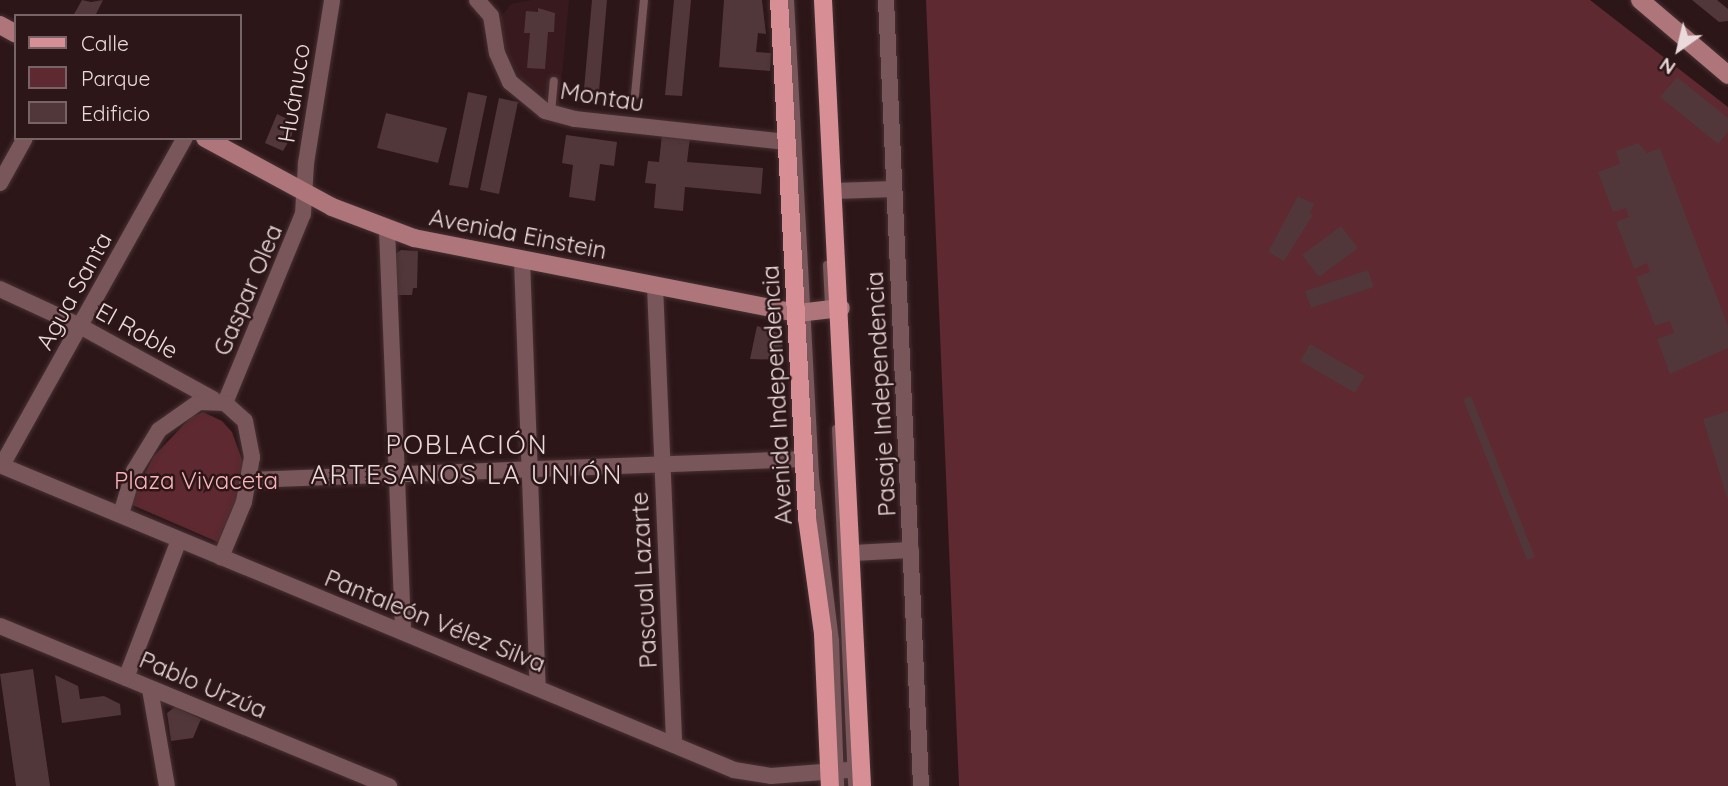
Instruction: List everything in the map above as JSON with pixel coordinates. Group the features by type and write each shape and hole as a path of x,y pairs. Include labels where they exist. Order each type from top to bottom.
{"main road":[{"name":"Avenida Independencia","path":"779,0 803,313 804,459 823,634 846,778"},
{"path":"823,0 835,191 835,310 852,552 846,778"},
{"path":"1647,2 1728,75"},
{"name":"Avenida Einstein","path":"209,140 305,193 387,230 522,260 803,313 835,310"}],"street":[{"name":"Huánuco","path":"305,193 332,0"},
{"name":"Pasaje Independencia","path":"886,0 921,786"},
{"name":"Montau","path":"484,1 491,16 497,53 510,82 529,102 551,113 788,142"},
{"path":"0,183 25,140"},
{"name":"Agua Santa","path":"1,465 184,140"},
{"path":"835,191 894,189"},
{"name":"Gaspar Olea","path":"219,401 302,220 305,193"},
{"path":"387,230 403,632"},
{"path":"522,260 538,688"},
{"name":"Pascual Lazarte","path":"655,286 674,745"},
{"name":"El Roble","path":"0,289 80,326 219,401"},
{"path":"121,514 134,471 156,434 187,407 219,401 242,416 251,437 249,480 221,557"},
{"path":"249,480 804,459"},
{"name":"Pantaleón Vélez Silva","path":"1,465 744,773 846,778"},
{"path":"127,678 179,540"},
{"path":"852,552 911,550"},
{"name":"Pablo Urzúa","path":"0,625 356,779 389,786"},
{"path":"150,689 167,786"}],"lane":[{"path":"635,95 644,0"},
{"path":"790,0 803,313 817,498 835,640 846,778"},
{"path":"815,0 835,310 846,778"},
{"path":"551,113 554,81"}],"shaded area":[{"path":"532,0 569,0 559,106 521,79 504,46 499,19 511,4"}],"green space":[{"path":"926,0 1590,0 1728,107 1728,786 959,786"},
{"name":"Plaza Vivaceta","path":"203,412 222,421 232,432 244,465 240,500 220,543 130,504 153,457 191,417"}],"building":[{"path":"82,0 103,0 96,14 74,14"},
{"path":"592,0 607,0 599,91 584,89"},
{"path":"674,0 691,0 682,96 665,95"},
{"path":"724,0 762,0 766,34 758,33 756,52 771,53 770,71 719,67"},
{"path":"1692,0 1717,0 1728,9 1728,21 1719,22"},
{"path":"538,8 555,13 554,32 548,32 545,69 527,68 530,33 524,33 526,11 538,12"},
{"path":"1677,77 1728,118 1728,132 1718,144 1660,97"},
{"path":"468,92 487,96 468,188 449,185"},
{"path":"499,98 518,102 499,194 480,190"},
{"path":"386,113 447,128 438,163 377,148"},
{"path":"277,114 293,122 292,135 283,151 265,143"},
{"path":"662,134 690,137 687,162 763,168 761,194 685,187 683,211 654,208 656,184 645,183 648,161 659,162"},
{"path":"566,135 617,142 614,166 600,164 595,201 569,197 573,165 562,163"},
{"path":"1638,143 1647,153 1660,148 1728,326 1728,348 1670,374 1657,339 1674,333 1670,321 1655,326 1636,277 1650,272 1647,263 1634,269 1616,222 1629,217 1626,208 1613,212 1598,172 1620,164 1616,151"},
{"path":"1298,196 1314,204 1310,213 1313,215 1284,261 1268,252"},
{"path":"1341,226 1358,248 1319,277 1302,255"},
{"path":"401,250 418,251 417,288 413,288 412,295 394,295 394,255"},
{"path":"1368,270 1374,287 1311,308 1305,291"},
{"path":"757,326 782,334 783,360 750,359"},
{"path":"1310,344 1365,376 1355,393 1300,361"},
{"path":"1471,396 1535,557 1527,560 1463,399"},
{"path":"1728,411 1728,498 1727,498 1703,419"},
{"path":"33,669 50,786 16,786 0,674"},
{"path":"55,675 78,686 80,699 104,696 120,704 121,715 62,723"},
{"path":"175,707 201,719 193,738 171,741 167,713"}],"district":[{"name":"POBLACIÓN ARTESANOS LA UNIÓN","path":"467,460"}]}
